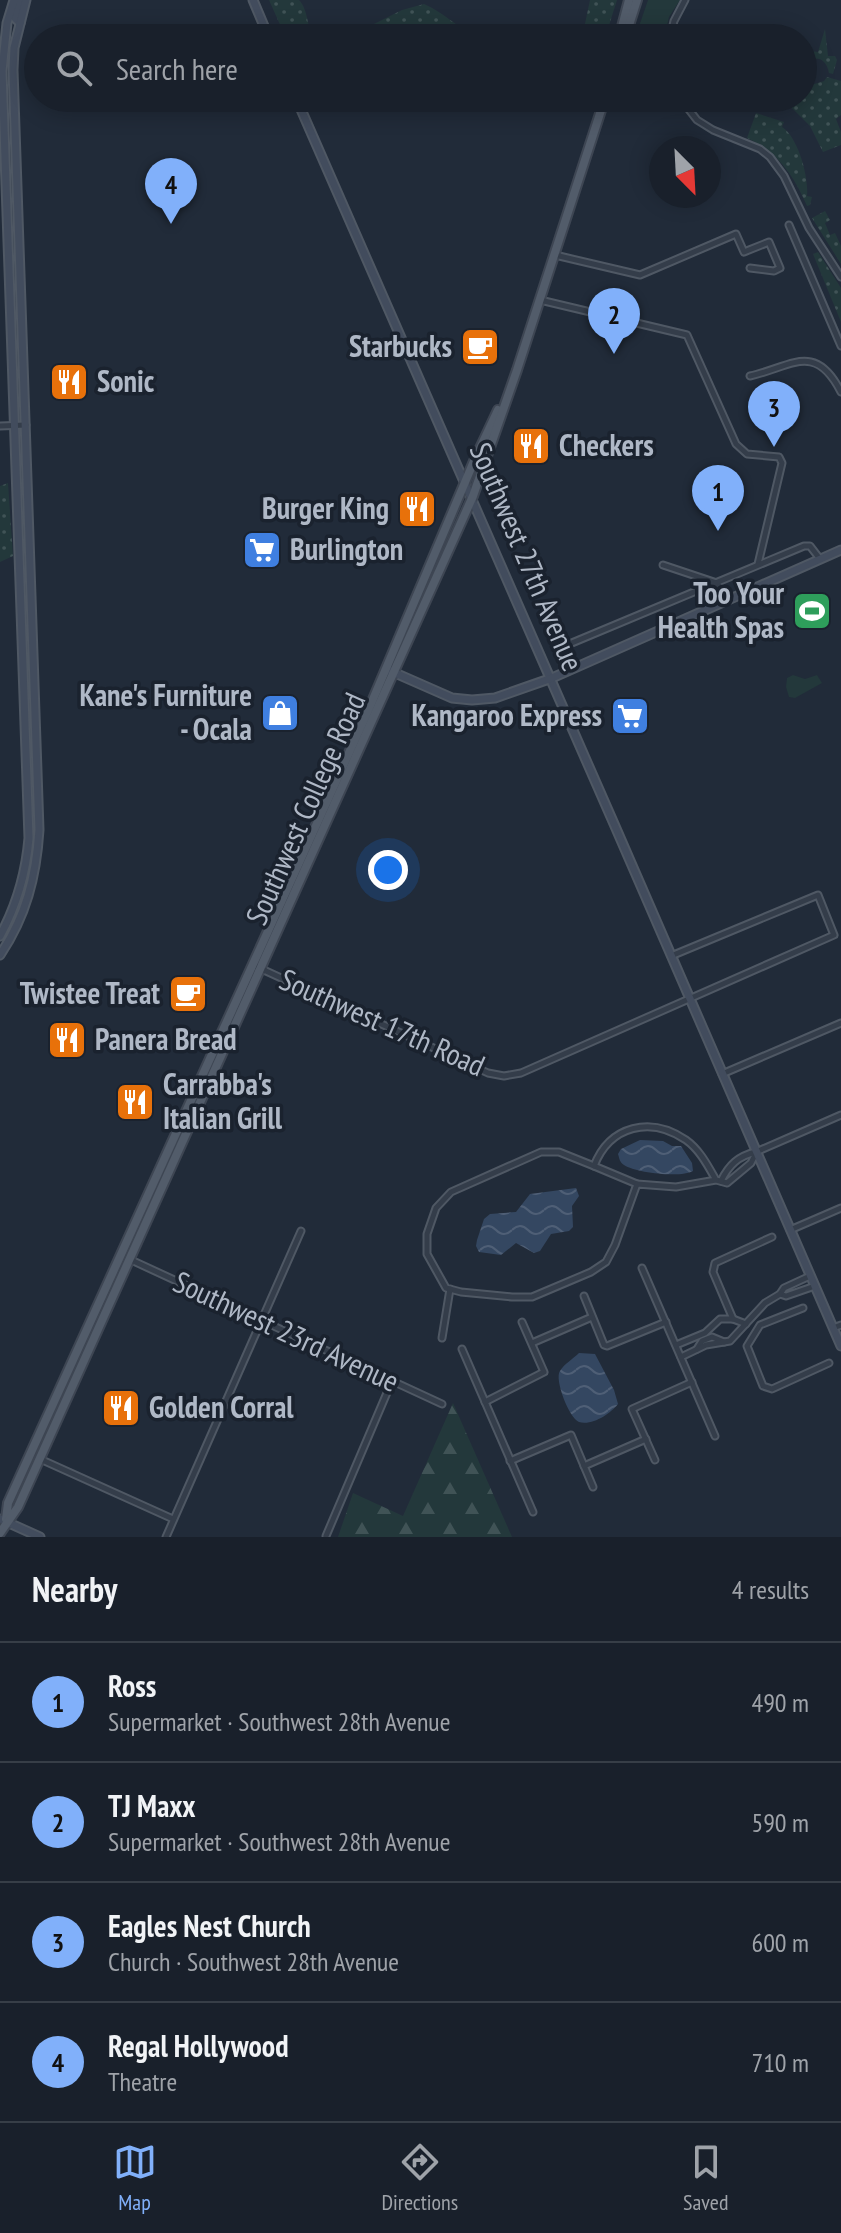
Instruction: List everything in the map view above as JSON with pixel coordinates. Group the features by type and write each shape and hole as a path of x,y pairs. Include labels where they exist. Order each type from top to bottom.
{"main road":[{"path":"0,936 16,901 29,838 15,425 3,201 2,71 7,23 14,0"},
{"path":"0,955 16,931 29,896 37,863 39,830 14,77 14,48 23,0"},
{"path":"253,0 263,24"},
{"path":"625,24 629,0"},
{"path":"628,24 637,0"},
{"path":"7,23 14,30 11,67 14,77"},
{"name":"Southwest 27th Avenue","path":"302,112 473,496 721,1075 810,1276 837,1326 841,1346"},
{"name":"Southwest College Road","path":"390,671 466,481 505,397 599,112"},
{"name":"Southwest College Road","path":"3,1520 18,1507 390,671 473,496 555,255 599,112"},
{"path":"3,201 19,201"},
{"path":"390,671 452,698 495,698 552,678 841,550"},
{"name":"Southwest College Road","path":"0,1533 8,1503 257,967"},
{"path":"3,1520 40,1537"},
{"path":"0,1533 7,1537"}],"street":[{"path":"676,24 685,0"},
{"path":"691,112 713,130 760,149 784,176 809,228 841,277"},
{"path":"789,225 841,346"},
{"path":"555,255 640,275 736,234 744,252 769,242 780,268 774,271 750,268"},
{"path":"540,300 687,335 736,444 747,454 779,457 782,463 758,564"},
{"path":"750,376 791,361 814,361 830,373 841,392"},
{"path":"0,426 27,425"},
{"path":"567,645 804,546 810,546 820,559"},
{"path":"663,565 717,583 729,600"},
{"name":"Southwest 17th Road","path":"257,967 488,1073 504,1076 521,1073 834,935 818,895 671,956"},
{"path":"721,1075 841,1023"},
{"path":"718,1181 730,1166 745,1155 841,1115"},
{"path":"594,1166 599,1154 616,1135 637,1127 664,1128 688,1141 718,1181"},
{"path":"637,1184 606,1262 591,1272 532,1297 446,1288 438,1279 427,1254 427,1234 436,1208 451,1192 541,1152 559,1152 637,1184 676,1187 718,1181 727,1183 751,1163 756,1152"},
{"path":"730,1166 739,1174"},
{"path":"790,1230 841,1208"},
{"path":"166,1537 301,1231"},
{"path":"733,1319 713,1267 715,1263 772,1237"},
{"name":"Southwest 23rd Avenue","path":"129,1259 442,1404"},
{"path":"642,1268 715,1436"},
{"path":"681,1357 706,1345 725,1343 735,1338 765,1303 784,1288 810,1276"},
{"path":"780,1294 786,1296 815,1286"},
{"path":"442,1338 450,1289"},
{"path":"584,1296 607,1346 666,1322"},
{"path":"803,1308 760,1325 747,1346 763,1386 768,1389 829,1363"},
{"path":"532,1343 592,1317"},
{"path":"752,1317 760,1325"},
{"path":"676,1345 706,1332 720,1319 733,1319 746,1324"},
{"path":"485,1402 541,1376 543,1368 522,1322"},
{"path":"462,1349 533,1512"},
{"path":"326,1536 392,1381"},
{"path":"655,1460 632,1409 692,1382"},
{"path":"509,1461 571,1435 593,1487"},
{"path":"584,1466 646,1439"},
{"path":"40,1459 173,1519"}],"green space":[{"path":"269,0 299,0 308,24 280,24"},
{"path":"590,0 617,0 609,24 585,24"},
{"path":"648,0 680,0 667,24 640,24"},
{"path":"424,4 456,24 374,24 402,10"},
{"path":"825,29 828,56 835,56 837,60 833,74 829,73 823,61 817,59"},
{"path":"827,77 841,81 841,115 836,119 841,132 841,145 823,152 810,126 796,112 817,112 817,83"},
{"path":"756,113 784,122 782,127 793,139 801,158 807,196 812,197 810,205 807,206 790,175 776,158 747,138"},
{"path":"825,211 830,220 825,223 830,235 835,233 841,246 841,264 812,218"},
{"path":"818,252 841,288 841,322 813,254"},
{"path":"8,483 13,556 0,562 0,486"},
{"path":"793,675 805,679 817,675 822,683 795,698 789,697 787,678"},
{"path":"453,1403 512,1537 338,1537 353,1493 403,1516"}],"water":[{"path":"640,1140 681,1146 692,1163 693,1171 658,1174 624,1165 618,1154 621,1149"},
{"path":"576,1188 579,1196 572,1206 573,1227 569,1231 551,1234 540,1251 534,1253 516,1243 501,1255 479,1252 477,1240 484,1219 490,1214 516,1212 530,1194"},
{"path":"579,1353 595,1354 618,1404 606,1415 584,1423 575,1419 567,1406 559,1382 562,1368"}],"place":[{"name":"Regal Hollywood","path":"171,224"},
{"name":"Starbucks","path":"480,347"},
{"name":"TJ Maxx","path":"614,354"},
{"name":"Sonic","path":"69,382"},
{"name":"Checkers","path":"531,446"},
{"name":"Eagles Nest Church","path":"774,447"},
{"name":"Burger King","path":"417,509"},
{"name":"Ross","path":"718,531"},
{"name":"Burlington","path":"262,550"},
{"name":"Too Your Health Spas","path":"812,611"},
{"name":"Kane's Furniture - Ocala","path":"280,713"},
{"name":"Kangaroo Express","path":"630,716"},
{"name":"Twistee Treat","path":"188,994"},
{"name":"Panera Bread","path":"67,1040"},
{"name":"Carrabba's Italian Grill","path":"135,1102"},
{"name":"Golden Corral","path":"121,1408"}]}
